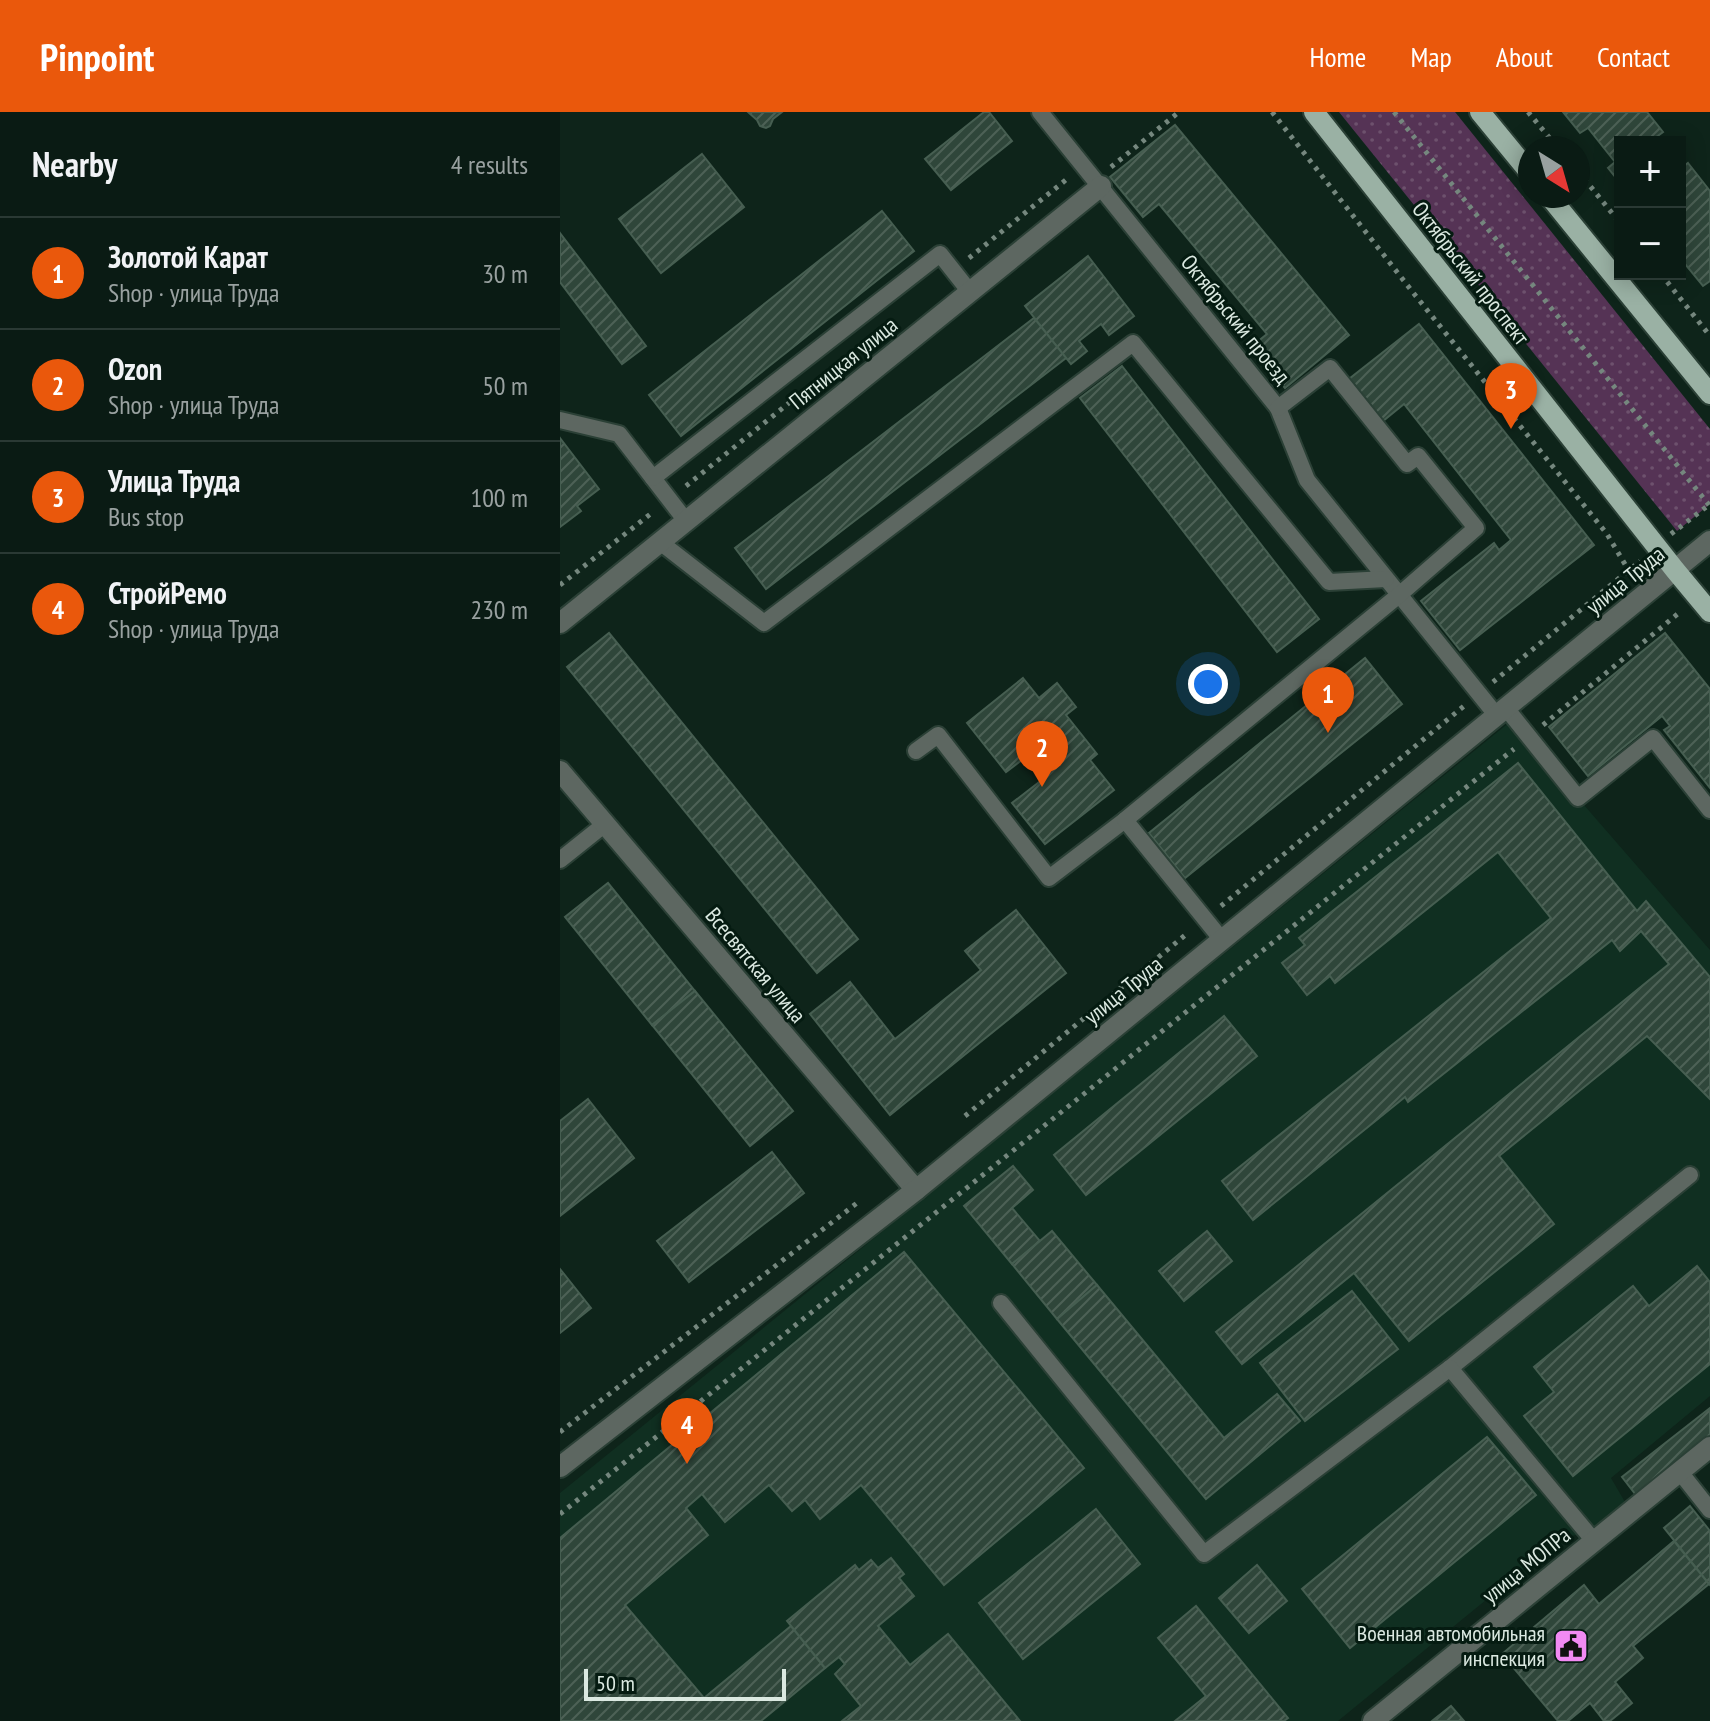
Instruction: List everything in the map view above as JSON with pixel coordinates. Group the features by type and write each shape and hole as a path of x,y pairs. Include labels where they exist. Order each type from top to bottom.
{"main road":[{"name":"Октябрьский проспект","path":"1314,112 1710,612"},
{"path":"1480,112 1518,158"},
{"path":"1559,208 1710,394"}],"street":[{"name":"Пятницкая улица","path":"560,623 1101,186"},
{"name":"улица Труда","path":"560,1467 916,1190 1710,541"},
{"name":"Всесвятская улица","path":"560,771 916,1190"},
{"name":"улица МОПРа","path":"1373,1721 1710,1447"}],"lane":[{"name":"Октябрьский проезд","path":"1040,112 1278,408 1307,480 1479,694 1529,736 1578,798 1653,738 1710,810"},
{"path":"653,478 940,254 970,292"},
{"path":"660,542 764,623 1133,343 1329,582 1386,579"},
{"path":"916,751 938,735 1049,878 1125,820 1476,528 1418,456 1407,464 1330,368 1278,408"},
{"path":"560,420 619,434 686,521"},
{"path":"1125,820 1222,940"},
{"path":"560,860 605,824"},
{"path":"1001,1303 1204,1554 1450,1368 1690,1175"},
{"path":"1450,1368 1594,1541"},
{"path":"1680,1472 1710,1510"}],"path":[{"path":"1101,186 1102,174 1179,112"},
{"path":"960,1120 1629,571 1607,534 1272,112"},
{"name":"Октябрьский проспект","path":"1394,112 1710,505"},
{"path":"1528,112 1548,136"},
{"path":"1590,186 1614,216"},
{"path":"1666,280 1710,336"},
{"path":"1669,535 1710,505"},
{"path":"560,1514 1670,621"},
{"path":"560,1432 861,1200"}],"shaded area":[{"path":"1339,112 1455,112 1518,190 1518,208 1532,208 1710,429 1710,504 1677,531"},
{"path":"1511,721 1710,950 1710,1396 1611,1478 1625,1502 1589,1533 1563,1537 1338,1721 560,1721 560,1493"}],"building":[{"path":"748,112 782,112 766,128 760,126"},
{"path":"984,112 989,112 1012,141 951,190 925,159"},
{"path":"1563,112 1647,112 1663,132 1658,136 1614,136 1614,161 1588,128 1580,133"},
{"path":"1175,125 1349,335 1285,388 1251,347 1267,334 1159,204 1143,217 1110,177"},
{"path":"702,154 744,207 661,273 619,219"},
{"path":"1688,163 1710,191 1710,281 1703,286 1686,265"},
{"path":"882,211 914,251 681,436 649,395"},
{"path":"560,233 646,346 622,364 560,282"},
{"path":"1088,256 1134,316 1109,335 1101,324 1079,341 1087,351 1071,364 1025,306"},
{"path":"1034,318 1066,358 766,589 735,548"},
{"path":"1419,324 1594,545 1460,650 1421,601 1494,543 1499,550 1511,540 1404,404 1383,421 1349,379"},
{"path":"1122,366 1319,619 1277,652 1080,398"},
{"path":"560,438 599,489 577,506 581,511 560,527"},
{"path":"609,633 858,939 817,973 567,667"},
{"path":"1665,633 1710,689 1710,788 1664,730 1670,726 1662,716 1588,776 1549,727"},
{"path":"1365,658 1402,704 1185,878 1149,833"},
{"path":"1023,678 1039,698 1057,683 1076,707 1066,715 1097,754 1090,760 1114,790 1045,844 1012,803 1043,779 1026,757 1006,772 967,723"},
{"path":"1518,763 1637,911 1646,901 1710,977 1710,1099 1647,1036 1499,1156 1554,1224 1409,1341 1354,1273 1242,1364 1216,1332 1669,964 1641,931 1620,951 1612,940 1408,1102 1405,1097 1253,1220 1222,1181 1551,918 1498,852 1335,983 1330,976 1307,995 1282,963 1305,945 1299,938"},
{"path":"608,883 695,991 652,1025 565,917"},
{"path":"1016,910 1066,973 890,1115 810,1014 850,982 895,1039 981,970 965,951"},
{"path":"695,991 793,1111 750,1146 652,1025"},
{"path":"1224,1016 1257,1056 1086,1195 1054,1155"},
{"path":"588,1099 634,1158 560,1216 560,1121"},
{"path":"772,1152 804,1193 689,1282 657,1241"},
{"path":"1013,1166 1033,1190 1012,1208 1040,1241 1012,1264 964,1206"},
{"path":"1052,1231 1097,1285 1057,1319 1012,1264"},
{"path":"1207,1231 1232,1261 1184,1301 1159,1271"},
{"path":"904,1252 1084,1468 944,1585 861,1485 820,1519 805,1500 792,1511 769,1485 725,1522 702,1494 686,1508 708,1535 625,1605 704,1698 791,1626 825,1668 761,1721 560,1721 560,1538"},
{"path":"1697,1266 1710,1282 1710,1364 1573,1476 1524,1416 1554,1392 1534,1367 1633,1286 1649,1306"},
{"path":"560,1269 591,1308 560,1333"},
{"path":"1097,1285 1224,1438 1277,1394 1300,1421 1206,1499 1057,1319"},
{"path":"1352,1291 1398,1349 1305,1421 1260,1363"},
{"path":"1710,1408 1710,1437 1636,1495 1622,1477"},
{"path":"1487,1437 1536,1495 1350,1648 1302,1589"},
{"path":"1690,1506 1710,1531 1710,1585 1664,1528"},
{"path":"1096,1509 1140,1564 1023,1659 979,1603"},
{"path":"1674,1541 1709,1584 1633,1646 1643,1658 1615,1682 1632,1703 1610,1721 1604,1721 1590,1703 1568,1721 1558,1721 1502,1654 1584,1585 1599,1604"},
{"path":"891,1558 904,1574 899,1578 914,1596 878,1626 910,1665 948,1634 1020,1721 842,1721 861,1706 835,1674 845,1664 839,1657 825,1668 787,1621 855,1565 859,1570 871,1560 878,1568"},
{"path":"1257,1565 1287,1601 1249,1633 1219,1598"},
{"path":"1196,1606 1288,1718 1284,1721 1175,1721 1206,1696 1158,1638"},
{"path":"1451,1706 1464,1721 1432,1721"}],"place":[{"name":"Улица Труда","path":"1511,429"},
{"name":"Золотой Карат","path":"1328,733"},
{"name":"Ozon","path":"1042,787"},
{"name":"СтройРемо","path":"687,1464"},
{"name":"Военная автомобильная инспекция","path":"1571,1646"}]}
